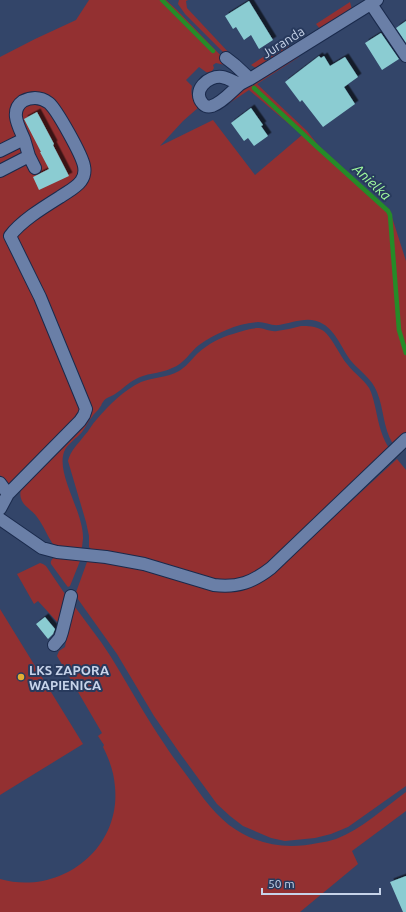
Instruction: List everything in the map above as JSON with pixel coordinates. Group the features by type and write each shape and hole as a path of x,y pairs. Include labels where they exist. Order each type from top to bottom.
{"street":[{"path":"374,2 406,56"},
{"name":"Juranda","path":"245,82 222,77 212,78 205,82 198,95 204,106 208,107 214,105 245,82 374,2"},
{"path":"226,58 236,65 245,82"},
{"path":"0,509 8,494 80,421 86,409 40,297 5,235 76,186 83,178 85,168 78,151 57,113 47,102 39,98 30,98 23,101 18,107 16,117 28,156 35,168"},
{"path":"0,151 24,139"},
{"path":"0,171 28,156"},
{"path":"0,519 42,548 58,552 144,564 214,585 226,587 240,585 262,576 406,439"},
{"path":"0,483 8,494"},
{"path":"54,645 60,638 71,596"}],"shaded area":[{"path":"89,0 166,0 225,60 225,65 216,63 213,65 214,68 212,71 209,73 199,67 186,80 192,86 192,97 199,107 183,121 160,146 213,120 255,175 302,135 249,90 222,108 222,105 246,87 297,56 299,57 257,84 307,131 318,145 390,211 406,261 406,432 393,444 387,432 375,387 348,357 336,336 328,327 318,321 312,320 301,320 279,325 258,322 243,324 213,336 199,345 176,366 136,379 106,399 89,420 82,432 65,449 63,461 64,472 82,528 83,539 80,551 55,547 37,517 23,503 20,494 21,489 81,413 9,488 0,475 0,57 76,20"},
{"path":"179,0 188,0 186,1 187,8 230,54 228,57 185,14 178,4"},
{"path":"350,2 352,10 320,29 316,24"},
{"path":"286,42 290,48 257,69 251,65"},
{"path":"309,326 322,330 332,341 350,368 367,384 371,392 382,434 389,448 280,556 249,577 227,582 93,551 89,547 89,536 86,522 68,461 74,448 95,421 117,398 135,385 146,380 170,375 179,371 198,353 219,339 228,335 259,328 275,331"},
{"path":"397,459 406,470 406,786 348,827 331,834 315,838 285,841 271,838 243,826 217,804 154,716 117,654 75,595 89,560 132,566 214,589 283,564"},
{"path":"55,557 79,558 80,561 70,586 68,587 51,564"},
{"path":"40,563 46,566 67,597 60,625 38,601 34,604 17,574"},
{"path":"72,603 97,636 118,668 175,760 216,813 239,832 272,844 283,846 306,845 336,839 346,835 364,824 406,792 406,811 352,851 358,864 300,912 0,912 0,879 22,883 44,881 64,874 82,863 97,848 108,830 114,810 114,776 103,747 104,745 98,736 102,733 57,656 59,651 65,647"},
{"name":"LKS ZAPORA WAPIENICA","path":"0,609 83,744 0,795"}],"building":[{"path":"249,1 273,40 259,49 251,35 244,40 236,27 233,29 225,16"},
{"path":"406,21 406,43 396,28"},
{"path":"381,33 399,59 382,70 365,43"},
{"path":"319,56 321,58 324,56 330,66 345,57 358,77 344,87 355,104 323,127 302,100 300,102 285,82"},
{"path":"251,108 263,125 261,126 268,136 254,146 248,138 244,141 231,123"},
{"path":"37,112 69,176 39,190 33,177 49,169 24,119"},
{"path":"45,617 55,629 53,634 48,639 36,624"},
{"path":"406,876 406,912 403,912 390,882"}],"waterway":[{"name":"Anielka","path":"162,0 213,51"},
{"name":"Anielka","path":"254,88 388,211 390,215 399,330 406,353"}],"place":[{"name":"LKS ZAPORA WAPIENICA","path":"21,677"}]}
